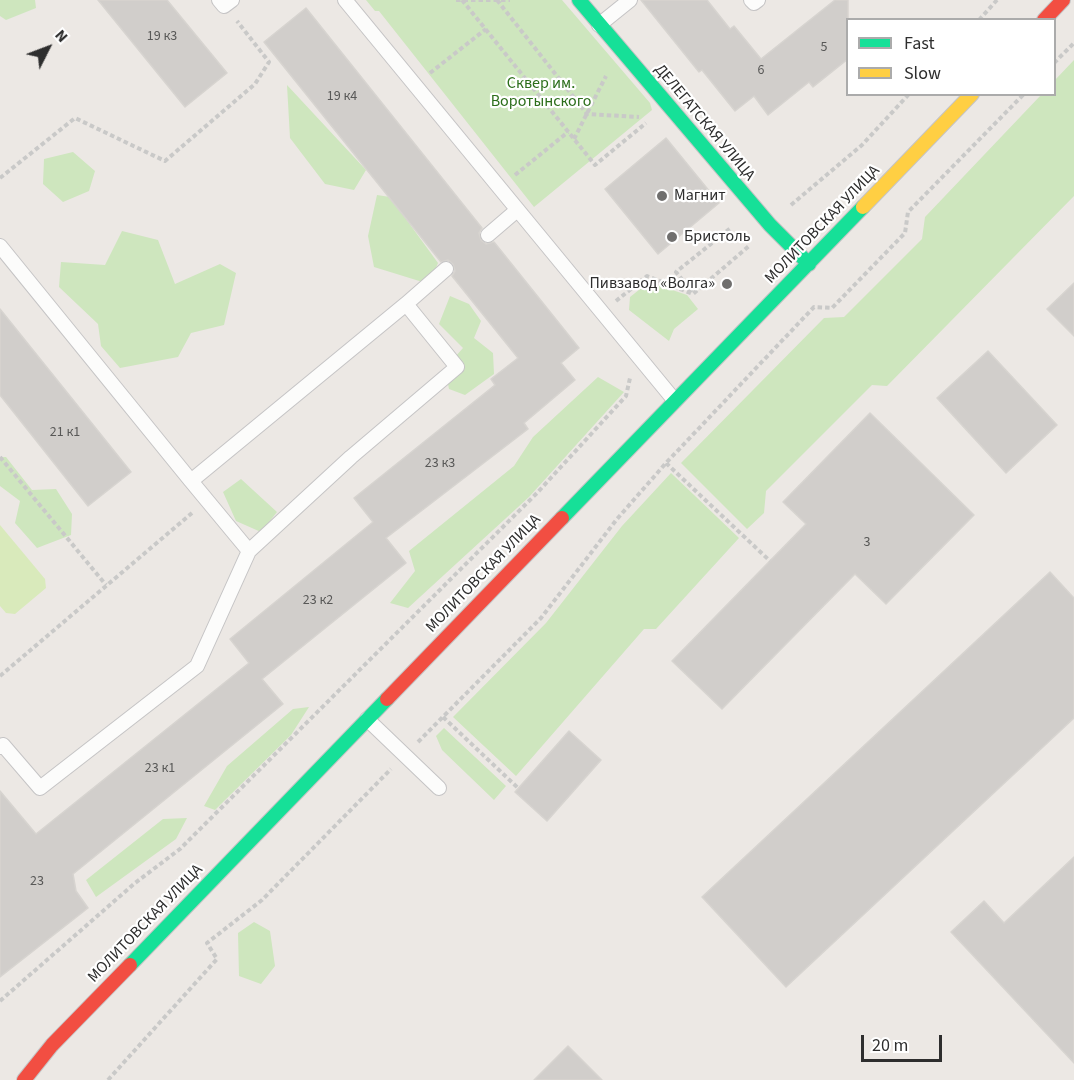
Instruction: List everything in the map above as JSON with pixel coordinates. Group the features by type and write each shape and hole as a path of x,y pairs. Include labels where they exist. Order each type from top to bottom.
{"street":[{"name":"ДЕЛЕГАТСКАЯ УЛИЦА","path":"579,0 770,225 808,264"},
{"path":"1046,18 1063,0"},
{"name":"МОЛИТОВСКАЯ УЛИЦА","path":"24,1080 52,1045 970,96"}],"lane":[{"path":"345,0 516,211 675,401"},
{"path":"599,25 630,0"},
{"path":"751,0 754,3 758,0"},
{"path":"488,235 516,211"},
{"path":"0,246 249,551"},
{"path":"191,481 446,269"},
{"path":"1,745 40,788 197,666 249,551 351,457 458,367 406,304"},
{"path":"367,719 439,788"}],"path":[{"path":"456,0 510,0"},
{"path":"462,0 595,165 652,118 588,114 497,1"},
{"path":"981,18 997,0"},
{"path":"0,178 75,118 165,160 255,84 269,62 225,2"},
{"path":"414,86 486,29"},
{"path":"1056,61 1074,43"},
{"path":"574,139 619,48"},
{"path":"693,294 734,261 770,225 862,144 907,96"},
{"path":"108,1080 217,959 207,943 262,900 541,618 617,519 666,463 798,323 814,308 832,308 906,233 908,212 1022,96"},
{"path":"498,188 568,132"},
{"path":"693,294 676,272 740,221"},
{"path":"601,313 647,276 693,294"},
{"path":"0,1001 135,883 180,849 537,494 626,396 630,386 629,372"},
{"path":"0,457 106,585"},
{"path":"666,463 770,561"},
{"path":"0,676 207,501"},
{"path":"443,717 518,788"}],"green space":[{"path":"0,0 35,0 36,8 6,20 0,16"},
{"name":"Сквер им. Воротынского","path":"366,0 562,0 650,103 652,110 534,207 379,11 375,11"},
{"path":"1074,60 1074,196 887,386 872,385 766,491 764,513 747,529 681,463 824,318 844,317 922,239 925,217 1040,96 1056,96 1056,79"},
{"path":"287,85 366,170 354,190 325,184 290,138"},
{"path":"73,152 95,171 89,191 63,202 43,184 44,159"},
{"path":"377,195 390,197 438,263 429,284 374,267 368,236"},
{"path":"122,231 158,240 175,284 220,264 236,273 224,325 191,333 178,357 120,368 101,346 98,324 59,287 61,262 105,265"},
{"path":"649,282 687,295 698,309 674,329 669,341 629,310 630,297"},
{"path":"450,296 469,304 481,321 474,338 493,353 494,374 465,395 449,389 445,368 463,348 439,324"},
{"path":"598,377 624,392 529,497 408,608 390,603 415,571 409,551 514,466 533,437"},
{"path":"0,457 6,457 32,490 56,489 72,514 71,535 37,548 15,523 20,501 0,486"},
{"path":"671,473 739,538 656,629 644,629 516,776 453,717 546,623 622,526"},
{"path":"241,479 277,512 261,532 236,521 223,492"},
{"path":"0,525 45,579 46,588 15,614 6,613 0,606"},
{"path":"309,707 291,735 215,810 204,806 227,766 293,709"},
{"path":"444,728 506,786 494,800 442,750 436,736"},
{"path":"187,818 176,839 96,897 86,880 163,819"},
{"path":"254,922 270,931 275,966 261,984 239,976 238,933"}],"building":[{"path":"98,0 167,0 227,73 185,107"},
{"path":"641,0 707,0 730,29 734,26 761,59 835,0 848,0 846,61 813,87 809,82 768,115 754,96 735,111 702,70 699,72"},
{"path":"306,8 482,228 479,233 481,240 486,244 494,242 579,348 561,363 575,380 524,423 528,429 386,538 406,563 262,679 283,704 73,874 76,891 88,908 0,977 0,791 36,834 249,663 230,639 373,522 354,498 495,385 491,379 518,358 452,276 455,271 453,264 448,260 441,262 264,42"},
{"name":"Магнит","path":"666,138 719,203 658,254 605,189"},
{"path":"1074,283 1074,336 1047,309"},
{"path":"0,309 131,472 88,506 0,395"},
{"path":"988,351 1057,425 1006,473 937,398"},
{"path":"870,413 974,515 886,604 855,574 722,709 672,661 806,524 783,502"},
{"path":"1050,572 1074,598 1074,718 786,987 702,897"},
{"path":"569,731 601,760 547,821 515,792"},
{"path":"1074,857 1074,1063 951,932 984,901 1004,923"},
{"path":"568,1046 602,1080 534,1080"}],"traffic: fast":[{"path":"579,0 770,225 809,264"},
{"path":"562,518 863,207"},
{"path":"130,965 387,699"}],"traffic: slow":[{"path":"863,207 970,96"}],"traffic: jam":[{"path":"1046,18 1063,0"},
{"path":"387,699 562,518"},
{"path":"24,1080 52,1045 130,965"}],"place":[{"name":"Магнит","path":"662,196"},
{"name":"Бристоль","path":"672,237"},
{"name":"Пивзавод «Волга»","path":"727,284"}]}
